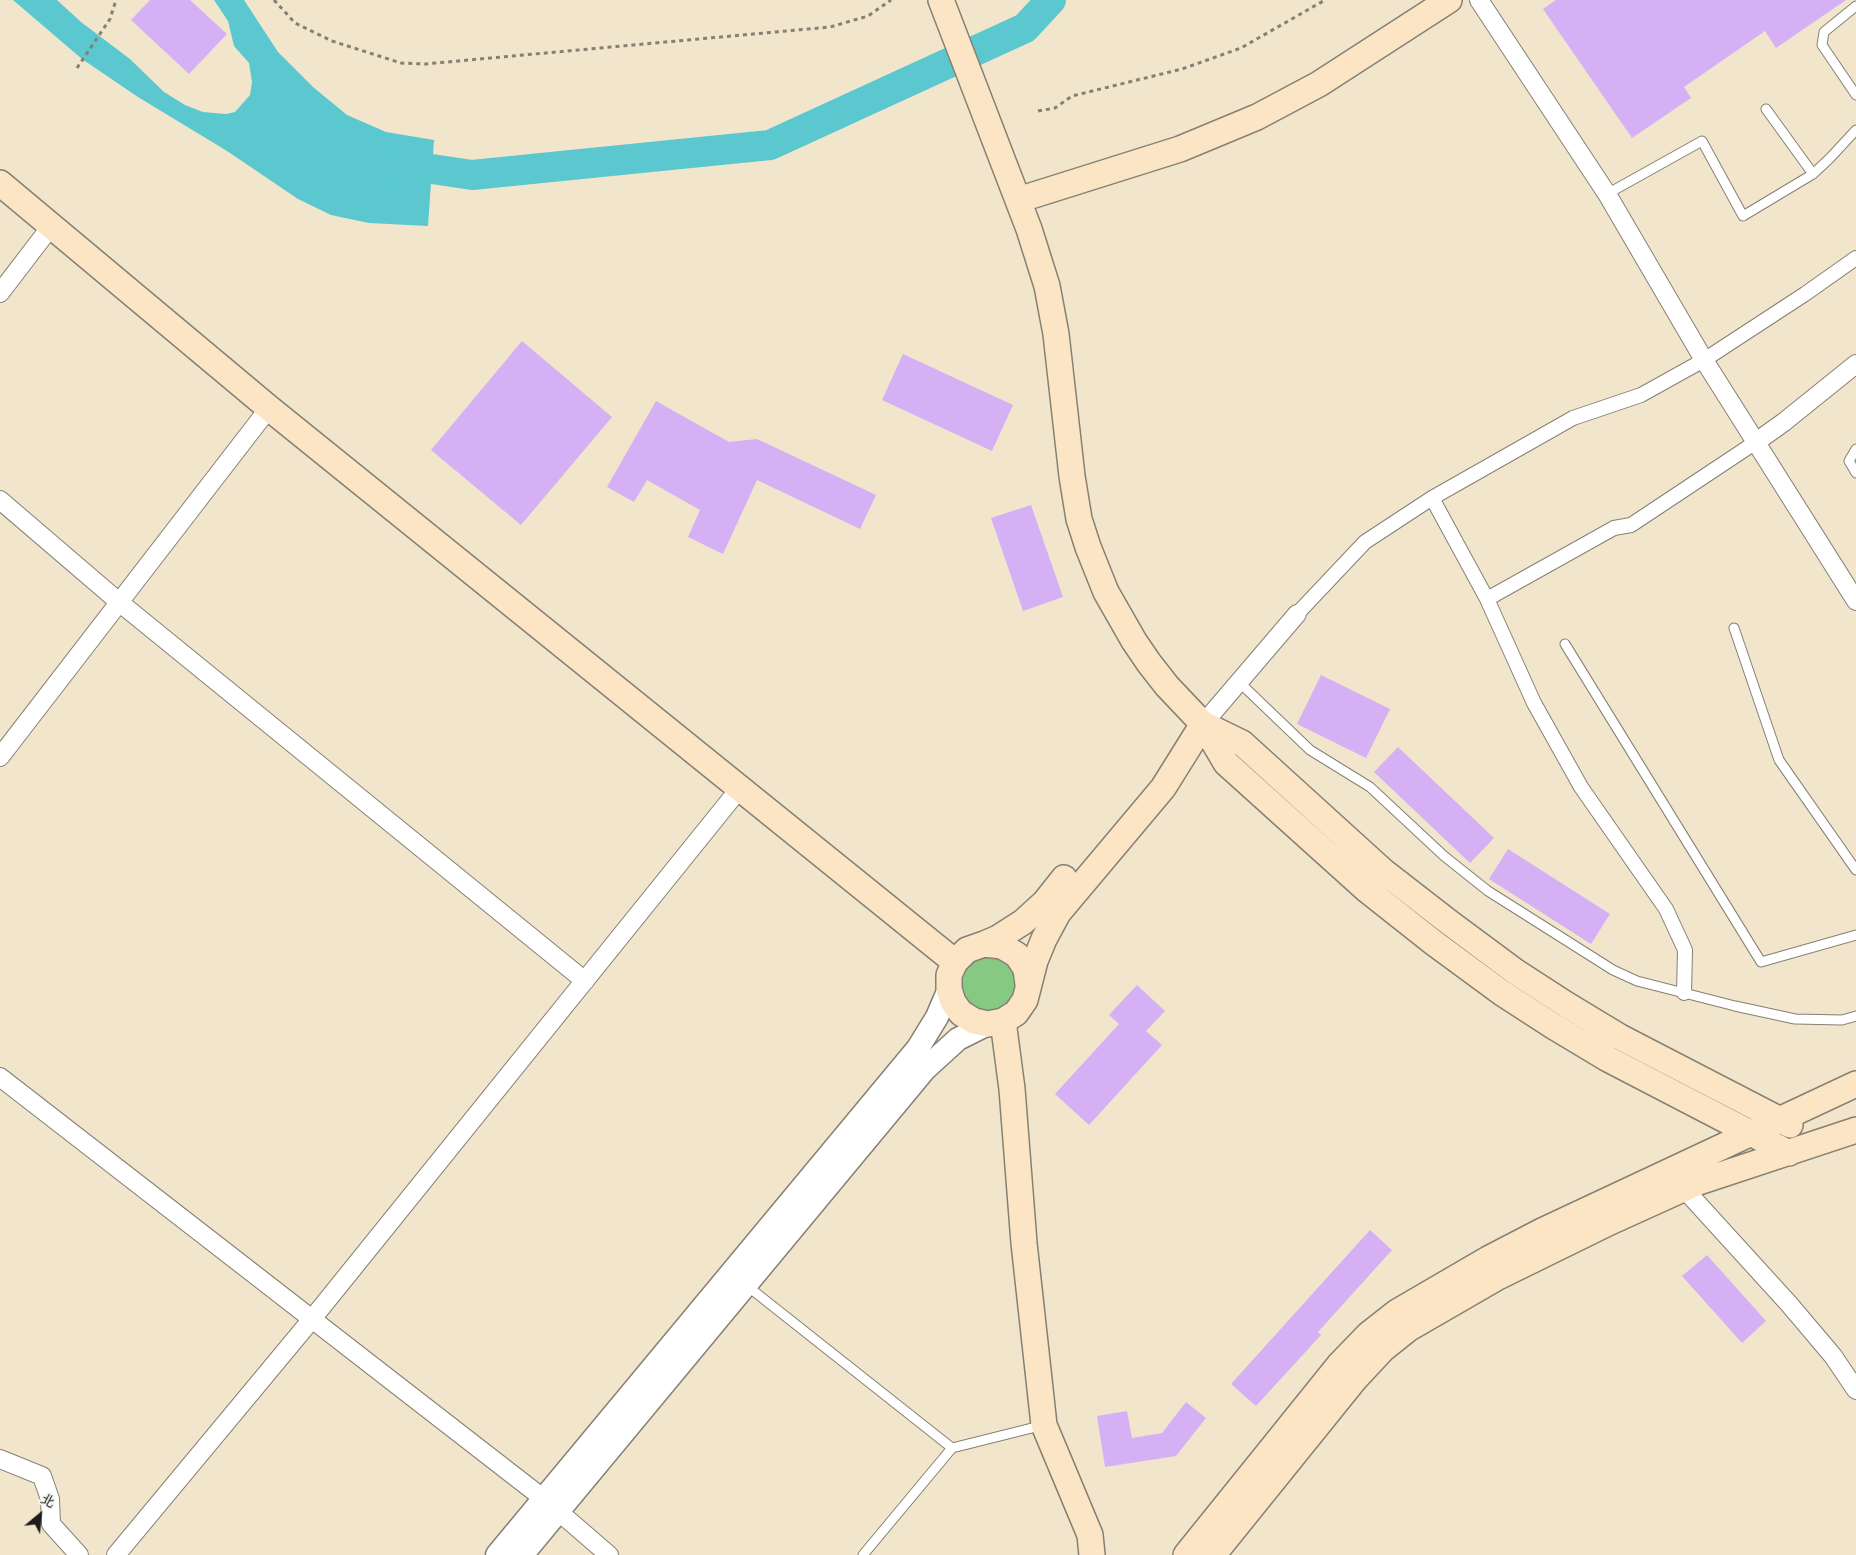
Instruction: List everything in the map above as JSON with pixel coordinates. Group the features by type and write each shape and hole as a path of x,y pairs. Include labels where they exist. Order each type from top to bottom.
{"main road":[{"path":"1014,189 1180,148 1257,117 1327,79 1449,0"},
{"path":"945,11 1014,189 1039,260 1053,312 1072,476 1079,519 1088,547 1106,592 1134,641 1167,686 1203,724 1226,763 1367,890 1434,943 1502,992 1608,1059 1789,1153"},
{"path":"0,183 269,408 954,962"},
{"path":"1203,724 1163,788 1058,913 1044,939 1028,984 1025,1000 1016,1013 996,1022 974,1021 961,1013 953,1002 949,989 949,975 954,962 967,950 984,944 1011,930 1034,912 1150,777 1203,724"},
{"path":"1203,724 1242,743 1384,871 1516,972 1620,1037 1822,1142"},
{"path":"984,944 1002,946 1017,955 1026,969 1028,984"},
{"path":"996,1022 1012,1089 1024,1243 1044,1425 1091,1545 1108,1555"},
{"path":"1213,1555 1355,1379 1396,1338 1498,1277 1610,1222 1751,1133 1856,1084"},
{"path":"1186,1555 1356,1347 1383,1322 1411,1303 1488,1259 1676,1180 1789,1153 1856,1130"}],"street":[{"path":"1479,0 1607,194 1704,360 1856,601"},
{"path":"0,293 52,225"},
{"path":"1203,724 1297,614 1365,542 1432,498 1573,418 1641,395 1704,360 1856,258"},
{"path":"1487,599 1614,528 1631,525 1784,422 1856,364"},
{"path":"0,757 269,408"},
{"path":"1432,498 1487,599 1534,703 1581,787 1666,909 1685,950 1684,993"},
{"path":"0,500 120,602 585,981"},
{"path":"116,1555 312,1319 740,788"},
{"path":"522,1555 551,1505 918,1048 938,1017 949,989"},
{"path":"497,1555 551,1505 746,1285 935,1058 958,1039 996,1022"},
{"path":"0,1078 551,1505 609,1555"},
{"path":"1676,1180 1795,1311 1833,1356 1856,1390"},
{"path":"0,1459 42,1476 50,1499 51,1524 79,1555"}],"lane":[{"path":"1856,6 1824,32 1822,45 1856,96"},
{"path":"1766,109 1812,174"},
{"path":"1607,194 1702,141 1744,216 1812,174 1856,130"},
{"path":"1856,449 1849,461 1856,473"},
{"path":"1734,628 1779,760 1856,870"},
{"path":"1565,644 1761,962 1856,934"},
{"path":"1238,681 1310,750 1370,787 1444,856 1488,891 1613,970 1637,981 1794,1019 1842,1020 1856,1016"},
{"path":"746,1285 952,1448"},
{"path":"863,1555 952,1448 1044,1425"}],"path":[{"path":"77,68 110,19 116,0"},
{"path":"274,0 295,23 332,41 401,63 426,64 830,28 868,16 891,0"},
{"path":"1038,111 1055,108 1072,96 1182,69 1241,48 1325,0"}],"green space":[{"path":"983,954 1006,960 1015,974 1016,990 1007,1004 992,1011 976,1009 969,1004 960,991 959,975 963,967"}],"water":[{"path":"13,0 57,0 81,22 130,59 164,92 185,105 203,112 226,114 235,112 250,95 252,82 249,63 234,46 228,21 214,0 244,0 278,52 313,87 347,115 386,132 434,140 428,226 369,223 331,215 298,199 227,151 138,97 82,59"}],"building":[{"path":"150,0 190,0 227,34 189,74 131,20"},
{"path":"1556,0 1846,0 1776,48 1765,31 1684,87 1691,98 1632,138 1543,9"},
{"path":"522,341 612,417 521,525 431,450"},
{"path":"903,354 1013,405 992,451 882,400"},
{"path":"656,401 729,442 757,439 876,495 860,529 757,480 723,554 688,537 700,510 647,480 634,502 607,487"},
{"path":"1031,505 1063,597 1023,611 991,518"},
{"path":"1321,675 1390,709 1366,758 1297,724"},
{"path":"1398,747 1494,838 1470,863 1374,772"},
{"path":"1508,849 1610,914 1591,944 1489,879"},
{"path":"1137,985 1165,1011 1146,1031 1162,1045 1089,1125 1055,1094 1119,1024 1109,1015"},
{"path":"1370,1230 1392,1250 1318,1332 1321,1335 1256,1406 1231,1384"},
{"path":"1707,1255 1766,1321 1742,1343 1682,1276"},
{"path":"1186,1402 1206,1418 1176,1456 1105,1467 1097,1416 1127,1411 1132,1438 1162,1433"}],"waterway":[{"path":"392,163 472,175 770,145 1025,28 1051,0"}]}
